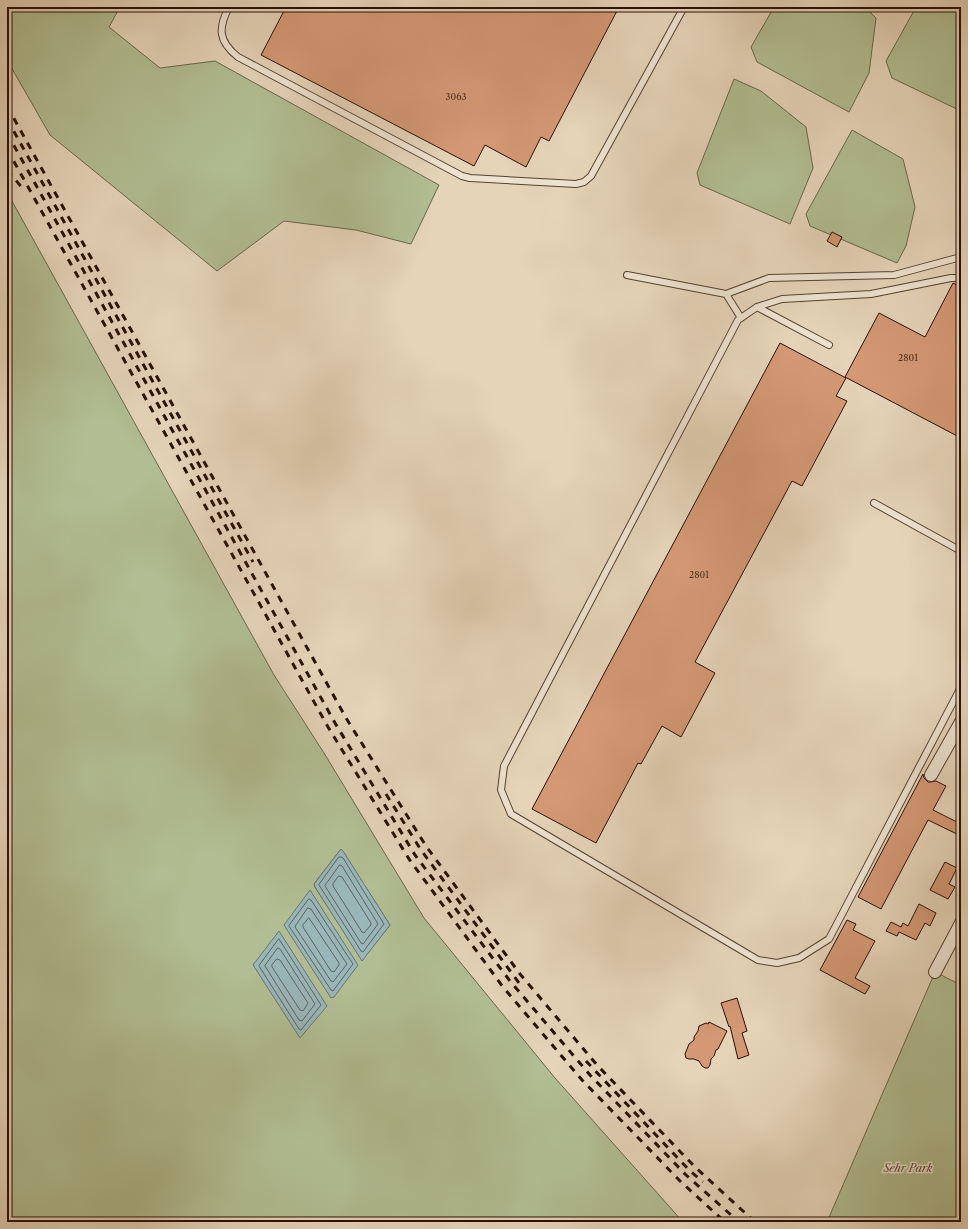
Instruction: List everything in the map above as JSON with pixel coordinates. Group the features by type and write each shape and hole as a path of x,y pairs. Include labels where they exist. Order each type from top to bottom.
{"street":[{"path":"932,776 961,722"},
{"path":"935,972 961,923"}],"lane":[{"path":"229,7 221,28 223,39 230,51 238,57 462,176 470,178 576,184 584,182 591,176 684,7"},
{"path":"627,275 726,294 769,278 894,275 961,257"},
{"path":"961,278 951,278 871,294 782,299 757,307 738,320 504,766 501,790 511,814 758,960 777,963 799,958 829,939 961,687"},
{"path":"726,294 741,318"},
{"path":"757,307 829,345"},
{"path":"874,503 961,551"}],"green space":[{"path":"7,7 120,7 109,27 160,68 215,61 439,185 411,244 356,230 284,221 217,271 50,135 7,60"},
{"path":"774,7 865,7 876,18 869,73 849,112 757,62 751,47"},
{"path":"916,7 961,7 961,111 892,78 886,61"},
{"path":"734,79 761,91 806,127 813,168 790,224 700,185 697,173"},
{"path":"852,130 903,159 915,207 906,246 897,263 810,226 806,214"},
{"path":"7,192 274,675 324,753 424,918 555,1078 683,1222 7,1222","holes":["341,849 390,925 362,960 314,884"]},
{"name":"Sehr Park","path":"935,972 961,985 961,1222 827,1222"}],"water":[{"path":"341,849 390,925 362,961 314,884"},
{"path":"310,890 358,965 334,997 331,998 284,925"},
{"path":"279,931 327,1006 300,1038 253,965"}],"building":[{"path":"286,7 619,7 549,141 541,137 526,167 485,145 474,166 261,55"},
{"path":"832,232 842,237 837,247 827,241"},
{"path":"953,283 961,287 961,438 845,377 879,313 925,337"},
{"path":"780,343 846,378 836,396 847,401 802,486 792,481 695,662 715,673 681,737 662,726 641,764 638,763 596,843 532,809"},
{"path":"923,774 924,778 928,782 936,781 946,786 933,810 961,824 961,836 928,820 881,909 858,897"},
{"path":"945,862 957,868 949,884 955,887 948,899 930,890"},
{"path":"919,904 936,913 930,926 925,923 916,940 899,932 897,936 886,931 891,922 901,927 903,923 908,926"},
{"path":"847,920 856,924 853,930 875,941 855,978 870,986 865,994 820,970"},
{"path":"737,998 747,1031 742,1033 749,1055 738,1059 730,1026 729,1027 721,1003"},
{"path":"709,1022 727,1031 711,1059 710,1065 708,1068 705,1068 699,1061 686,1058 685,1054 689,1044 694,1040 699,1026 706,1023 708,1024"}],"railway":[{"path":"7,106 346,718 426,846 520,974 597,1065 695,1167 755,1222"},
{"path":"7,119 253,562"},
{"path":"7,133 335,723 415,855 510,981 590,1075 686,1175 739,1222"},
{"path":"7,149 328,727 409,859 503,987 582,1080 681,1182 725,1222"},
{"path":"7,170 25,191"},
{"path":"386,794 421,850 522,987"},
{"path":"586,1061 690,1171 703,1182"}]}
